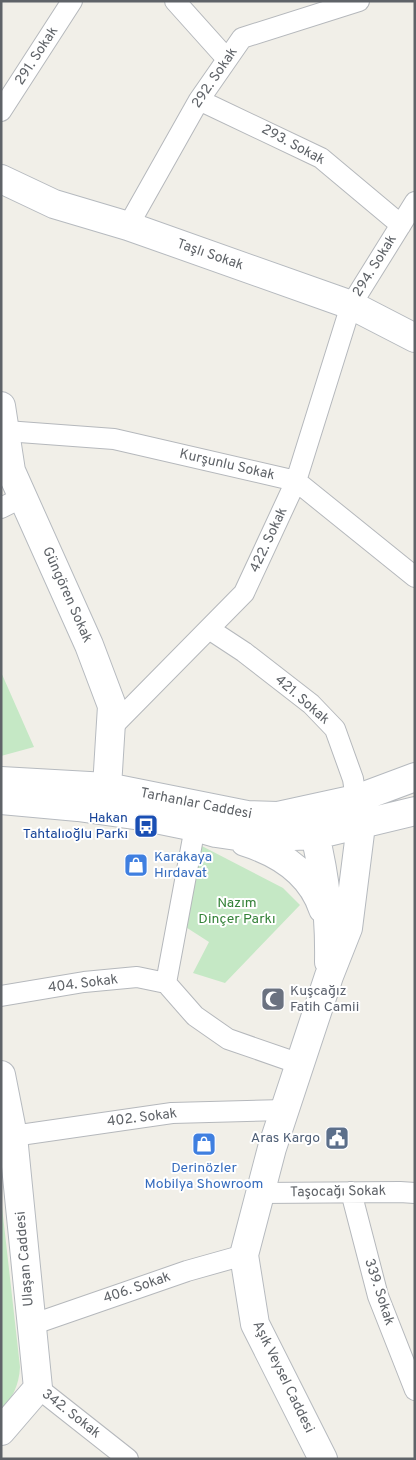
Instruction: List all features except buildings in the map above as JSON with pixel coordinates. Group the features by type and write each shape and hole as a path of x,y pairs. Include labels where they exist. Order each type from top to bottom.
{"street":[{"name":"291. Sokak","path":"1,111 72,1"},
{"path":"176,1 228,59"},
{"name":"292. Sokak","path":"128,226 199,100 242,38 359,1"},
{"name":"293. Sokak","path":"199,100 321,158 401,225"},
{"name":"Taşlı Sokak","path":"1,180 54,204 128,226 351,305 415,338"},
{"name":"294. Sokak","path":"351,305 415,202"},
{"name":"422. Sokak","path":"110,729 244,593 296,482 351,305"},
{"name":"Kurşunlu Sokak","path":"4,419 114,439 296,482 415,578"},
{"name":"Güngören Sokak","path":"4,419 11,471 12,502 89,645 112,706 107,787"},
{"name":"421. Sokak","path":"209,629 244,652 311,704 335,729 353,779 358,812"},
{"name":"Tarhanlar Caddesi","path":"358,812 415,777"},
{"name":"Tarhanlar Caddesi","path":"1,782 107,787 247,815 278,816 312,823"},
{"name":"Tarhanlar Caddesi","path":"1,800 78,807 141,816 250,838 358,812 415,810"},
{"name":"Aşık Veysel Caddesi","path":"316,1456 255,1324 244,1255 272,1148 329,976 348,928 358,812"},
{"name":"Aşık Veysel Caddesi","path":"312,823 326,891 330,927 329,976"},
{"path":"300,1064 228,1039 195,1016 166,983 206,830 263,847 282,857 295,867 320,899 330,927"},
{"name":"404. Sokak","path":"1,996 84,982 137,977 166,983"},
{"name":"Ulaşan Caddesi","path":"1,1075 7,1140 38,1388"},
{"name":"402. Sokak","path":"7,1140 172,1113 285,1110"},
{"name":"339. Sokak","path":"351,1192 378,1296 415,1390"},
{"name":"Taşocağı Sokak","path":"260,1193 415,1193"},
{"name":"406. Sokak","path":"31,1325 187,1271 244,1255"},
{"path":"1,1431 38,1388"},
{"name":"342. Sokak","path":"38,1388 128,1459"}],"green space":[{"path":"1,672 34,747 1,756"},
{"name":"Nazım Dinçer Parkı","path":"198,844 283,888 300,905 225,983 193,973 209,942 181,924"},
{"path":"1,1198 20,1367 14,1391 1,1412"}],"place":[{"name":"Hakan Tahtalıoğlu Parkı","path":"146,826"},
{"name":"Karakaya Hırdavat","path":"136,865"},
{"name":"Kuşcağız Fatih Camii","path":"273,999"},
{"name":"Aras Kargo","path":"337,1138"},
{"name":"Derinözler Mobilya Showroom","path":"204,1144"}]}
